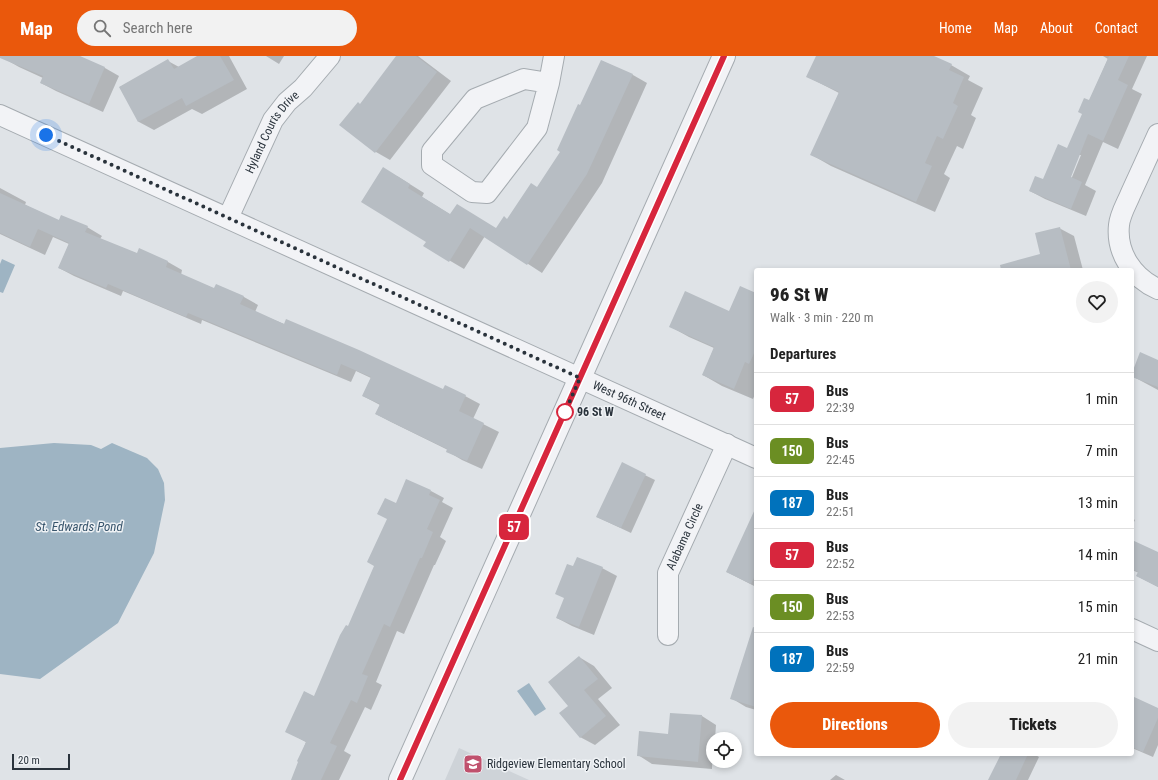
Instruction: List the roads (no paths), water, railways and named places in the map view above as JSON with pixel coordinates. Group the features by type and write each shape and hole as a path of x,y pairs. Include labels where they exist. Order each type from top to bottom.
{"street":[{"name":"Hyland Courts Drive","path":"228,218 273,120 287,102 303,88 330,56"},
{"path":"549,84 524,78 475,99 432,151 432,165 472,192 487,193 537,128 549,84 554,56"},
{"path":"400,780 724,56"},
{"name":"West 96th Street","path":"0,114 754,457"},
{"path":"1132,268 1126,261 1120,244 1119,224 1125,207 1158,134"},
{"path":"1134,271 1138,276 1158,289"},
{"name":"Alabama Circle","path":"668,635 668,573 727,444"},
{"path":"1134,630 1158,641"}],"water":[{"path":"2,259 15,265 3,293 0,292 0,264"},
{"name":"St. Edwards Pond","path":"54,443 91,445 101,449 112,443 147,458 158,469 164,483 165,500 154,553 118,623 40,679 0,674 0,448"},
{"path":"529,683 546,709 535,716 517,691"}],"place":[{"name":"96 St W","path":"565,412"},
{"name":"Ridgeview Elementary School","path":"473,764"}]}
